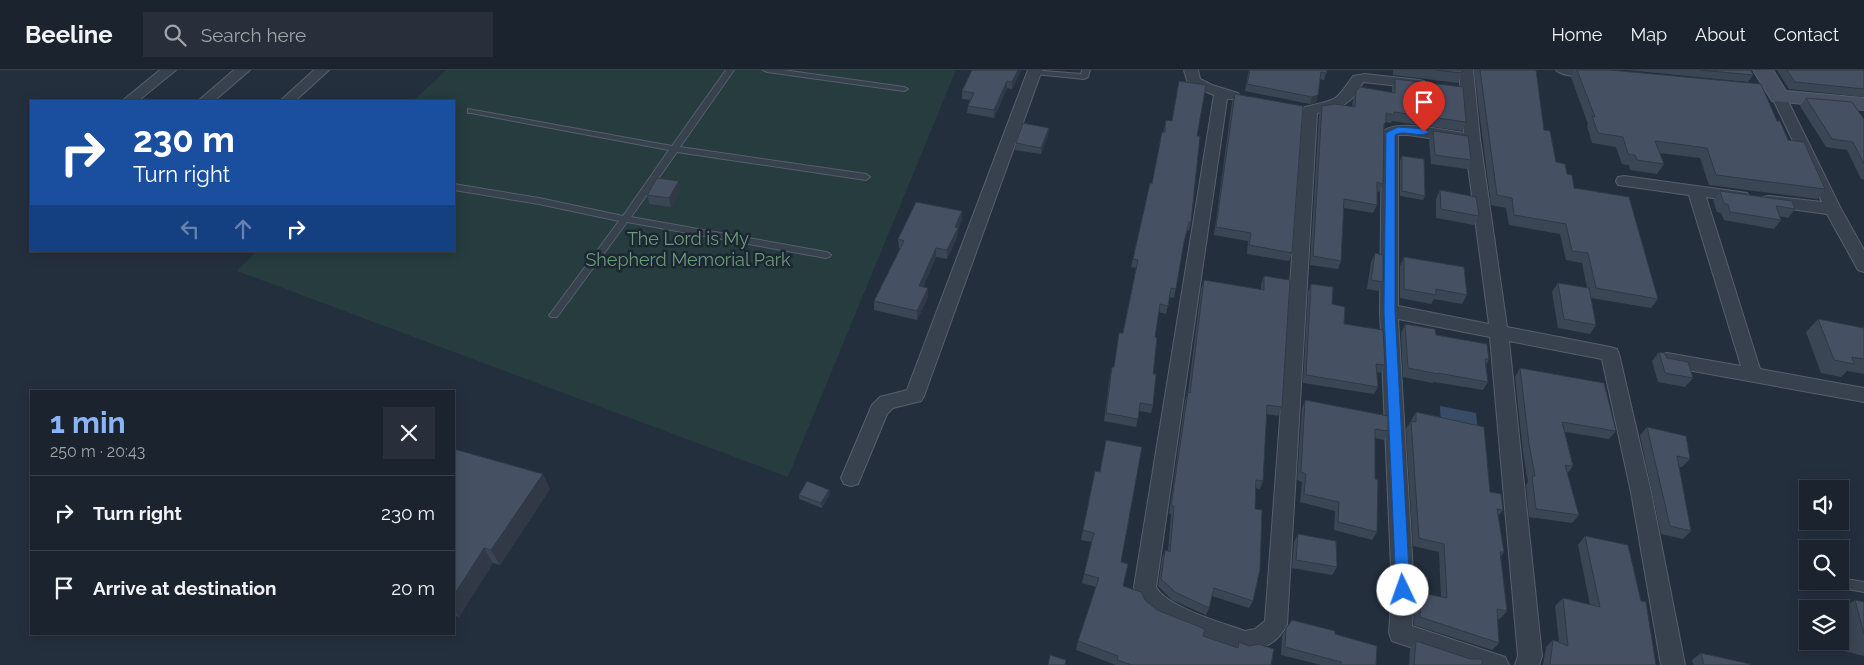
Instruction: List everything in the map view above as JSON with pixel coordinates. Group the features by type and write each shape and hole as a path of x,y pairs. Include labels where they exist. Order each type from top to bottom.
{"street":[{"path":"130,100 169,70"},
{"path":"206,100 243,70"},
{"path":"288,100 322,70"},
{"path":"1191,70 1193,80 1221,93 1248,98"},
{"path":"1466,70 1458,89 1472,139 1498,333 1530,656 1527,665"},
{"path":"1563,70 1611,74"},
{"path":"851,478 879,410 887,402 914,396 1035,71"},
{"path":"1221,93 1145,587 1151,600 1163,610 1245,642 1256,641 1276,624 1296,290 1302,108 1339,105 1354,89 1358,79 1364,74 1430,86"},
{"path":"1768,86 1864,104"},
{"path":"1768,86 1864,266"},
{"path":"1472,139 1408,130 1398,130 1390,133 1389,311 1403,590 1400,633 1497,665"},
{"path":"1624,181 1833,209"},
{"path":"1696,191 1753,376"},
{"path":"1389,311 1610,354 1641,492 1673,665"},
{"path":"1667,360 1864,396"}],"lane":[{"path":"554,315 625,220 730,70"},
{"path":"767,70 904,89"},
{"path":"1035,71 1084,77 1086,70"},
{"path":"471,111 675,148 866,177"},
{"path":"455,187 538,200 625,220 826,255"},
{"path":"1849,584 1864,587"}],"green space":[{"name":"The Lord is My Shepherd Memorial Park","path":"446,70 956,70 788,477 237,271 256,252 455,252 455,100 414,100"}],"water":[{"path":"1440,406 1476,413 1478,432 1441,425"}],"building":[{"path":"972,70 1018,70 1012,82 1007,81 994,110 968,106 974,93 962,91"},
{"path":"1250,70 1327,70 1327,73 1321,72 1318,95 1312,97 1247,84"},
{"path":"1435,70 1462,70 1462,73"},
{"path":"1480,70 1536,70 1544,130 1550,131 1556,162 1565,164 1567,174 1572,175 1574,188 1629,197 1658,299 1596,288 1588,253 1572,251 1566,224 1514,215 1512,198 1497,195"},
{"path":"1577,70 1610,70 1761,84 1777,121 1780,121 1788,140 1804,142 1825,189 1716,175 1707,148 1655,141 1664,164 1637,160 1635,155 1628,154 1623,137 1598,133 1592,116 1595,117"},
{"path":"1700,70 1751,70 1753,75"},
{"path":"1787,70 1864,70 1864,89 1795,82"},
{"path":"1395,79 1463,87 1466,122 1394,112 1394,115 1386,113 1386,122 1384,124 1383,184 1377,182 1377,205 1344,199 1341,261 1313,256 1322,106 1335,104 1355,107 1356,91 1360,87 1395,93"},
{"path":"1179,81 1206,85 1197,136 1200,136 1191,222 1189,222 1184,242 1176,289 1171,288 1168,306 1160,304 1155,337 1157,338 1153,374 1156,374 1153,405 1140,403 1138,419 1106,413 1119,333 1123,333 1138,260 1133,259 1150,183 1152,184 1162,132 1165,132 1166,120 1172,121"},
{"path":"1235,94 1303,106 1292,253 1249,245 1251,233 1216,227"},
{"path":"1806,98 1852,102 1864,119 1864,164 1853,142 1832,139"},
{"path":"1023,123 1049,128 1041,148 1016,143"},
{"path":"1433,131 1468,136 1471,160 1435,155"},
{"path":"1402,156 1424,159 1425,196 1402,191"},
{"path":"657,178 679,181 669,198 647,195"},
{"path":"1440,190 1476,197 1479,216 1441,209"},
{"path":"1720,191 1792,201 1795,209 1776,206 1781,220 1730,212 1728,204 1724,204"},
{"path":"916,202 962,211 955,227 958,228 947,250 936,248 919,286 928,288 917,311 874,301 904,241 898,239"},
{"path":"1375,253 1383,255 1383,282 1371,280"},
{"path":"1404,257 1464,267 1467,295 1436,289 1436,295 1404,289"},
{"path":"1264,276 1290,280 1282,407 1267,405 1263,481 1256,480 1255,509 1262,510 1260,569 1253,601 1214,588 1209,608 1175,592 1161,579 1165,550 1170,552 1174,506 1171,506 1188,392 1190,393 1204,280 1264,290"},
{"path":"1558,283 1589,288 1596,325 1564,319"},
{"path":"1311,284 1333,287 1332,304 1345,307 1344,324 1383,330 1385,365 1376,364 1378,387 1306,375"},
{"path":"1818,319 1864,328 1864,359 1852,357 1854,364 1834,360"},
{"path":"1405,324 1435,329 1436,335 1487,344 1489,359 1485,359 1488,382 1408,368"},
{"path":"1659,352 1664,353 1667,358 1688,362 1693,378 1665,373"},
{"path":"1520,368 1604,383 1616,431 1562,422 1573,466 1565,465 1579,515 1536,509 1532,476 1535,476 1529,444"},
{"path":"1305,400 1388,416 1388,431 1375,429 1375,479 1378,480 1377,532 1338,522 1339,502 1304,494 1306,474 1301,472"},
{"path":"1416,412 1484,427 1490,492 1501,494 1503,510 1497,509 1504,552 1500,552 1507,611 1497,609 1499,643 1420,617 1421,593 1447,598 1444,544 1419,538 1411,421 1416,422"},
{"path":"1647,427 1686,436 1690,459 1677,456 1691,531 1670,526"},
{"path":"1106,440 1142,447 1121,562 1128,564 1123,586 1141,592 1145,600 1157,610 1205,629 1203,636 1238,648 1239,642 1249,646 1259,644 1274,649 1271,665 1132,665 1117,660 1118,656 1078,641 1099,578 1084,574 1094,533 1083,530 1095,471 1100,472"},
{"path":"455,449 543,474 491,550 484,548 455,593"},
{"path":"807,481 829,490 821,503 799,495"},
{"path":"1298,534 1336,541 1337,567 1296,560"},
{"path":"1585,536 1628,545 1641,601 1646,602 1656,665 1550,665 1553,640 1568,646 1563,598 1600,607"},
{"path":"1855,600 1864,602 1864,634"},
{"path":"1292,620 1335,631 1335,634 1377,646 1376,665 1341,665 1341,662 1285,647 1286,628"},
{"path":"1416,641 1470,659 1482,659 1482,665 1414,665"},
{"path":"1701,653 1750,664 1750,665 1704,665"},
{"path":"1050,655 1066,660 1065,665 1048,665"}],"route":[{"path":"1403,590 1389,311 1390,133 1398,130 1424,132"}]}
